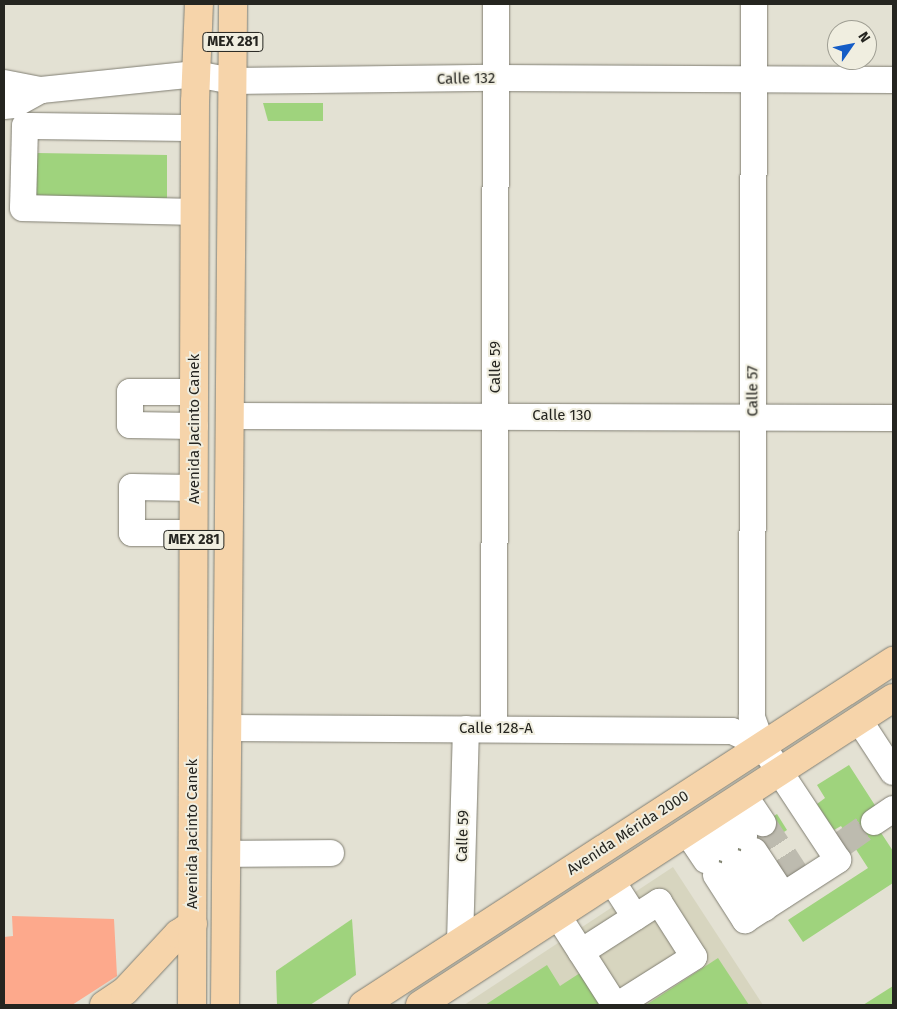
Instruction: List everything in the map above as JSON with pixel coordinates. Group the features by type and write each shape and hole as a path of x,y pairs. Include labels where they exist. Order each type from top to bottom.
{"main road":[{"name":"Avenida Jacinto Canek","path":"192,1005 195,212 196,74 199,4"},
{"name":"MEX 281","path":"225,1005 233,4"},
{"path":"195,245 231,244"},
{"name":"Avenida Mérida 2000","path":"363,1005 893,661"},
{"name":"Avenida Mérida 2000","path":"420,1005 893,699"},
{"path":"104,1005 126,991 178,934 193,924"}],"street":[{"name":"Calle 59","path":"494,729 496,416 494,78 496,4"},
{"name":"Calle 57","path":"754,4 752,717 762,746 840,852 774,902"},
{"name":"Calle 132","path":"4,83 41,90 196,74 232,81 494,78 893,80"},
{"path":"73,86 74,126"},
{"name":"Calle 132","path":"4,106 14,105 41,90"},
{"path":"195,212 23,208 26,126 196,128"},
{"path":"195,392 130,392 130,425 195,426"},
{"name":"Calle 130","path":"230,416 753,416 893,418"},
{"path":"194,488 132,487 132,533 194,533"},
{"path":"859,720 893,772"},
{"name":"Calle 128-A","path":"227,728 732,731 762,746"},
{"name":"Calle 59","path":"460,942 466,729"},
{"path":"716,813 735,851 745,920 774,902 735,851 716,813"},
{"path":"226,854 331,852"},
{"path":"612,881 635,917"},
{"path":"558,916 581,952 616,1005 694,956 659,902 581,952"}],"shaded area":[{"path":"673,867 763,1005 464,1005"},
{"path":"12,916 114,919 117,976 72,1005 4,1005 4,937 13,936"}],"building":[{"path":"263,103 323,103 323,121 268,121"},
{"path":"36,153 167,155 167,203 36,201"},
{"path":"849,765 878,810 870,816 893,851 893,883 803,942 788,920 868,868 841,826 834,830 817,804 825,798 817,785"},
{"path":"777,814 787,830 710,879 700,863"},
{"path":"352,919 356,975 310,1005 277,1005 276,971"},
{"path":"718,958 749,1005 646,1005"},
{"path":"547,965 560,986 580,973 600,1005 485,1005"},
{"path":"893,986 893,1005 863,1005"}],"tunnel":[{"path":"842,844 874,822"},
{"path":"763,823 802,883"}]}
